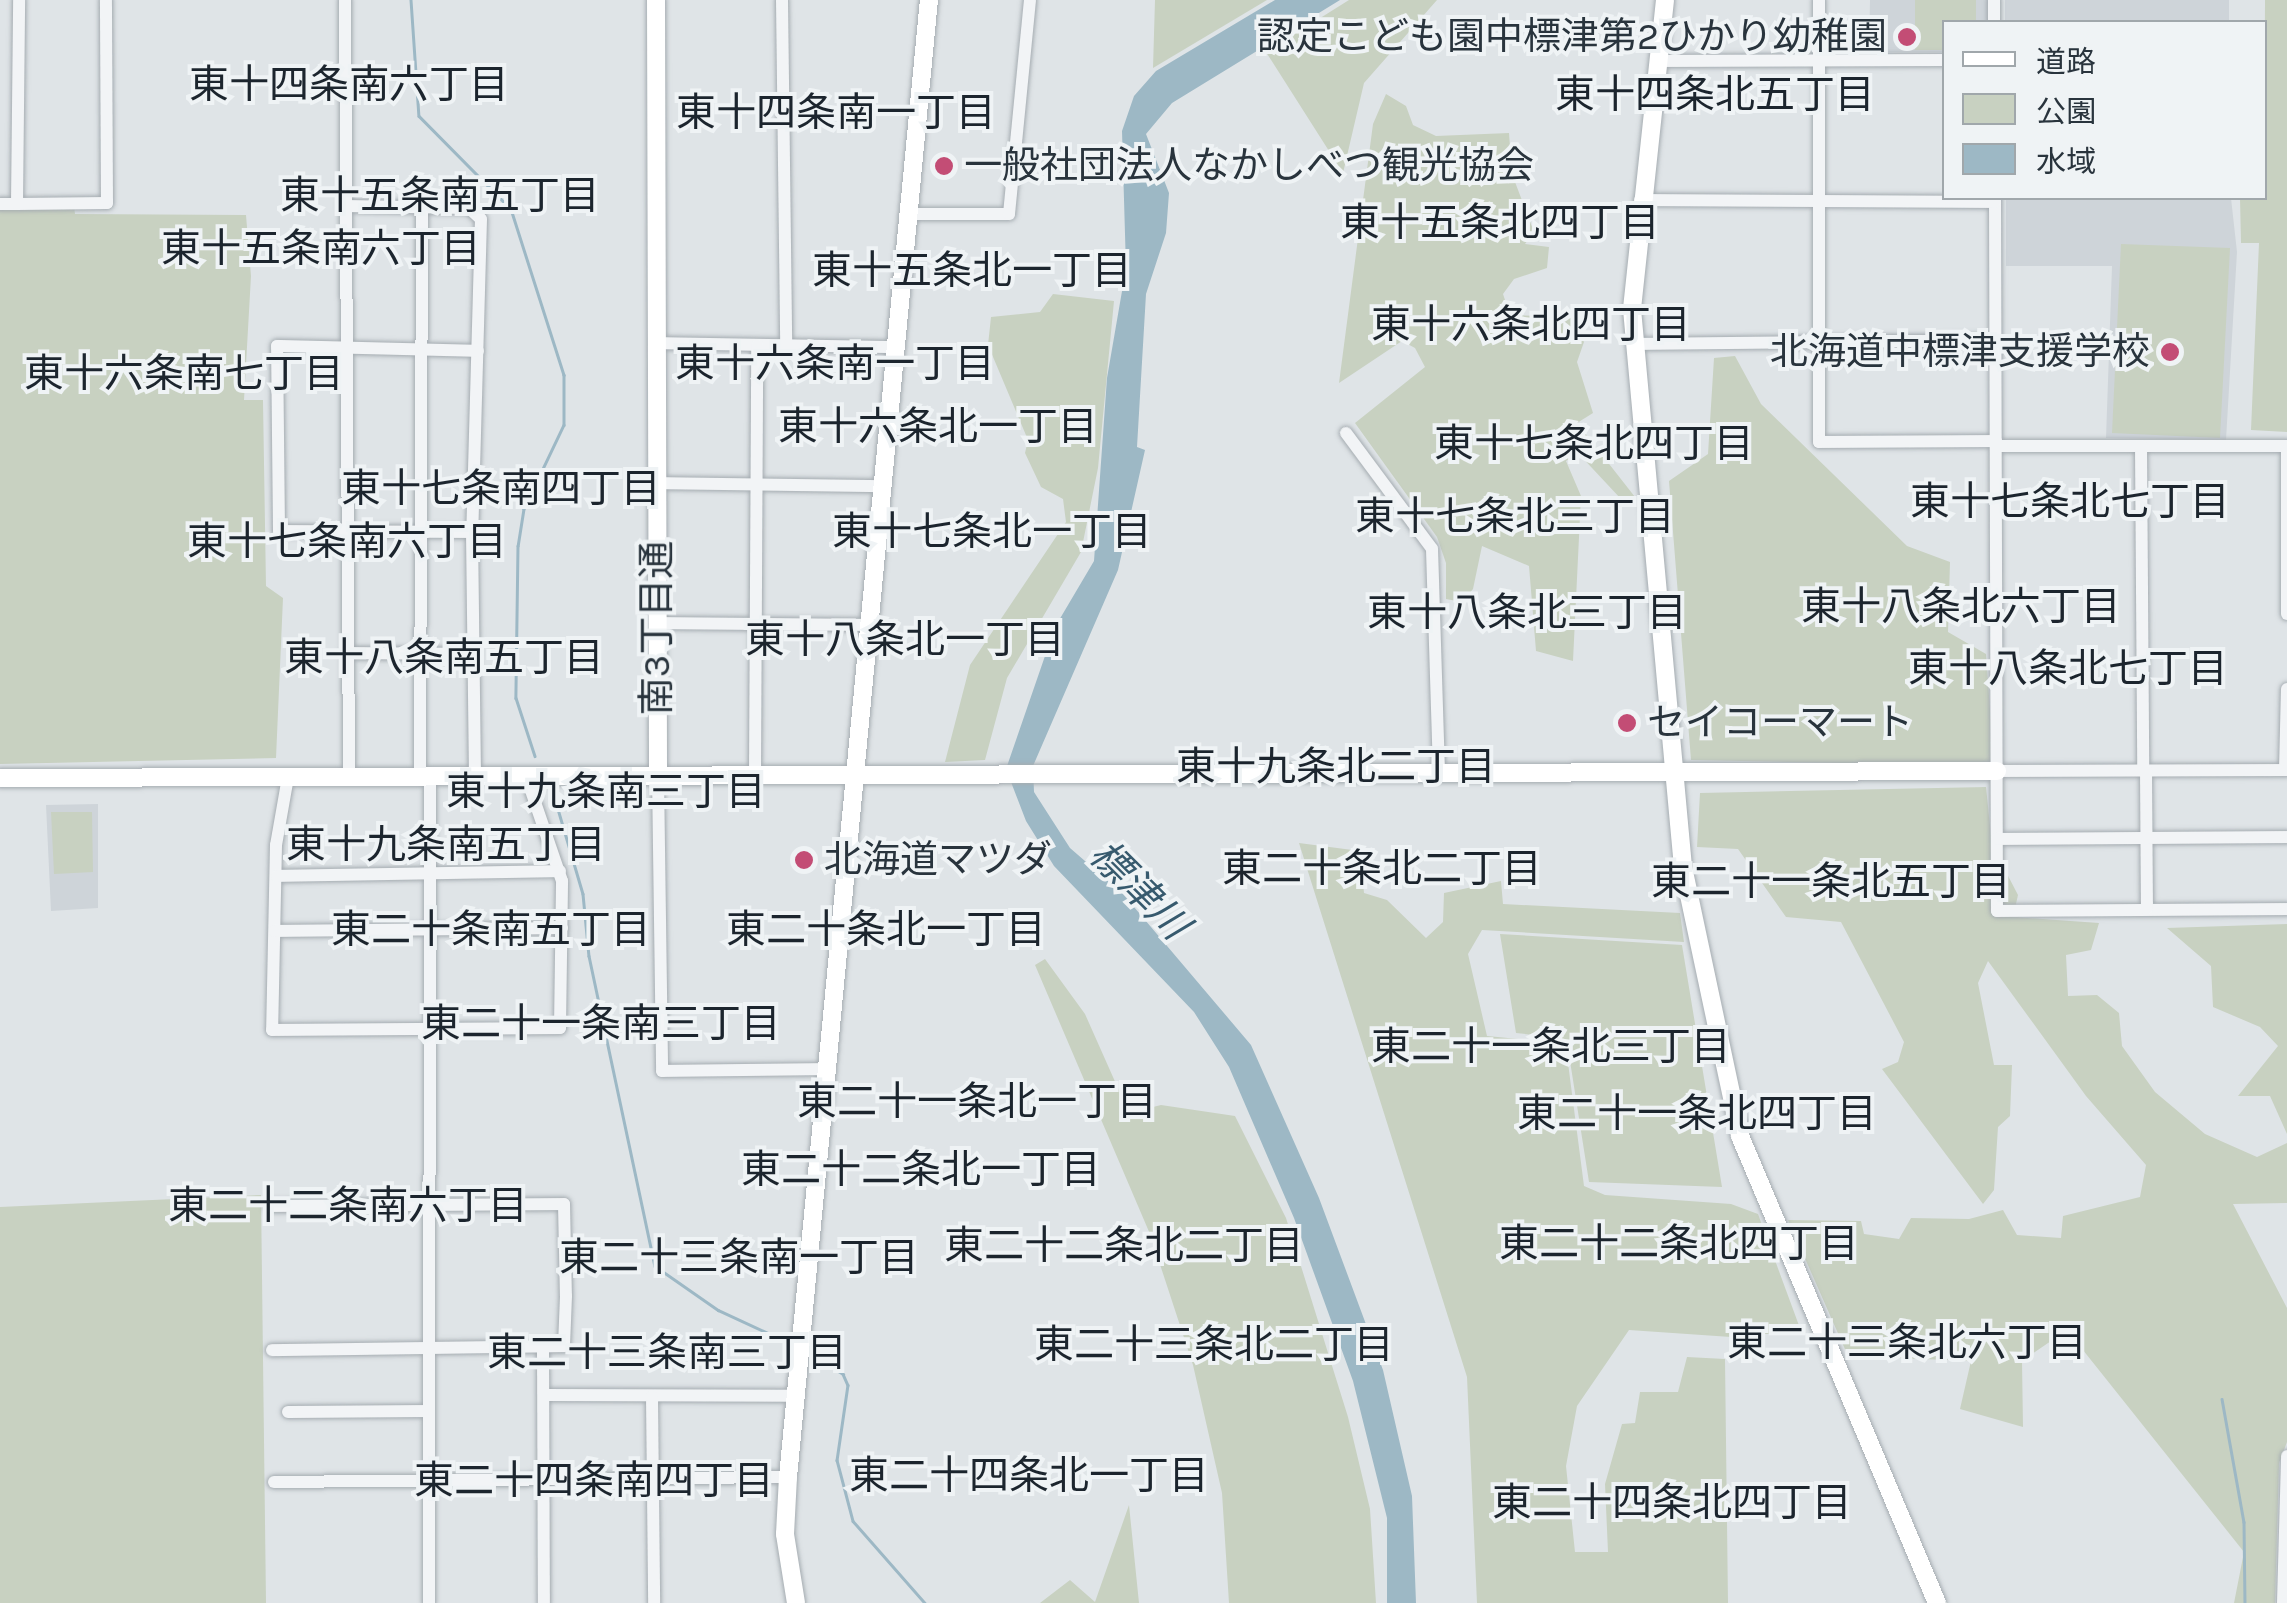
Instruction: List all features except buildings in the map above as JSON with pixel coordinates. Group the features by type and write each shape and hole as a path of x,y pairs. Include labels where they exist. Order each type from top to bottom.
{"street":[{"path":"17,204 19,0"},
{"path":"0,204 107,204 106,0"},
{"path":"345,0 349,777"},
{"name":"南3丁目通","path":"656,0 658,776"},
{"path":"782,0 786,345"},
{"path":"796,1603 784,1534 788,1476 929,0"},
{"path":"910,214 1009,214 1030,0"},
{"path":"1665,0 1632,288 1682,867 1740,1136 1937,1603"},
{"path":"1819,0 1819,442 2286,446 2287,614"},
{"path":"1658,61 1942,60"},
{"path":"1640,200 1995,200 1996,910 2287,909"},
{"path":"345,206 469,208 481,219 472,532 475,776"},
{"path":"422,208 417,350 430,1030 429,1603"},
{"path":"1636,344 1996,340"},
{"path":"657,343 894,347"},
{"path":"755,775 758,345"},
{"path":"472,532 279,531 277,346 478,351"},
{"path":"1346,432 1432,549 1440,774"},
{"path":"2141,446 2146,909"},
{"path":"656,484 882,486"},
{"path":"656,624 869,624"},
{"path":"346,653 474,654"},
{"path":"0,778 1269,778 1675,770 2286,770 2287,689"},
{"path":"288,777 277,876 272,1030 560,1028 560,871 526,776"},
{"path":"658,776 662,1071 826,1069"},
{"path":"1996,839 2287,837"},
{"path":"277,876 560,871"},
{"path":"275,931 562,928"},
{"path":"270,1206 564,1204 564,1346 272,1350"},
{"path":"544,1348 544,1603"},
{"path":"544,1395 796,1396"},
{"path":"652,1397 654,1603"},
{"path":"288,1412 430,1411"},
{"path":"2283,1603 2287,1456"},
{"path":"274,1482 788,1476"}],"shaded area":[{"name":"認定こども園中標津第2ひかり幼稚園","path":"1870,0 1988,0 1988,20 1942,20 1942,52 1869,52"},
{"path":"2005,0 2229,0 2229,20 2005,20"},
{"name":"北海道中標津支援学校","path":"2006,200 2231,200 2237,252 2226,440 2106,438 2112,266 2006,266"},
{"path":"98,804 98,908 51,911 46,805"}],"green space":[{"path":"1155,0 1267,0 1153,68"},
{"path":"1349,0 1437,0 1364,83 1343,173 1266,52"},
{"path":"1915,0 1976,0 1976,20 1942,20 1942,50 1915,50"},
{"path":"2265,0 2287,0 2287,432 2251,430 2259,243 2241,243 2240,200 2267,200"},
{"path":"1386,94 1406,106 1413,125 1436,136 1509,133 1512,174 1534,232 1525,244 1549,247 1547,268 1514,279 1503,294 1510,315 1570,317 1584,342 1577,362 1593,413 1577,423 1635,497 1621,499 1578,453 1566,461 1581,496 1573,661 1536,651 1529,566 1482,546 1473,589 1462,602 1446,599 1446,563 1437,537 1355,423 1425,367 1415,348 1402,341 1339,383 1373,124"},
{"path":"74,206 75,214 246,215 251,276 244,400 263,400 266,586 283,598 276,758 0,764 0,208"},
{"path":"2121,244 2230,248 2220,438 2112,433"},
{"path":"1053,294 1114,301 1098,468 1081,552 1007,678 985,760 945,762 970,665 1066,522 1063,499 1041,487 1025,453 1028,440 988,345 991,317 1040,312"},
{"path":"1735,356 1761,404 1907,546 1950,562 1948,632 1986,654 1994,766 1691,760 1669,481 1708,454 1714,358"},
{"path":"1986,787 1992,845 2018,895 2013,917 2099,923 2091,950 2066,955 2068,996 2097,995 2119,1013 2122,1046 2155,1092 2205,1134 2257,1157 2287,1143 2287,1203 2233,1204 2287,1308 2287,1442 2279,1463 2275,1603 2234,1603 2244,1552 2067,1330 2022,1361 2023,1427 1960,1409 1971,1361 1848,1356 1788,1220 1861,1221 1864,1234 1899,1239 1911,1218 1969,1219 2003,1210 2017,1235 2061,1238 2063,1216 2140,1197 2146,1165 2086,1096 1988,961 1978,983 1994,1065 2012,1065 2010,1116 1998,1127 1994,1190 1983,1204 1882,1069 1898,1062 1904,1042 1841,922 1786,917 1738,849 1697,847 1700,793"},
{"path":"51,812 92,812 93,872 54,874"},
{"path":"1299,843 1360,851 1364,893 1387,900 1426,938 1443,922 1444,893 1501,881 1503,904 1680,913 1684,942 1482,930 1468,954 1487,1036 1529,1040 1568,1063 1584,1186 1605,1195 1731,1204 1758,1214 1801,1331 1731,1337 1629,1330 1577,1406 1566,1466 1575,1552 1608,1552 1605,1484 1622,1424 1635,1423 1640,1392 1678,1392 1687,1357 1725,1359 1728,1603 1477,1603 1467,1377"},
{"path":"2287,924 2287,1134 2270,1096 2238,1096 2278,1046 2260,1027 2213,1007 2211,966 2167,928"},
{"path":"1500,934 1682,945 1722,1187 1589,1182 1570,1061 1534,1035 1516,1033"},
{"path":"1045,959 1085,1014 1129,1113 1161,1105 1235,1116 1286,1218 1348,1417 1370,1509 1376,1603 1229,1603 1222,1493 1193,1365 1150,1234 1035,965"},
{"path":"261,1195 266,1603 0,1603 0,1207"},
{"path":"1129,1505 1139,1603 1040,1603 1070,1580 1095,1602"}],"water":[{"path":"1275,0 1340,0 1172,103 1146,134 1169,193 1166,233 1146,294 1137,447 1145,450 1118,570 1033,766 1034,792 1070,848 1123,894 1251,1045 1319,1198 1383,1370 1412,1496 1416,1603 1387,1603 1387,1518 1353,1381 1294,1218 1229,1067 1194,1012 1054,866 1026,821 1006,769 1055,627 1094,561 1107,378 1126,268 1122,131 1134,96 1156,71"}],"waterway":[{"path":"411,0 419,116 511,209 564,375 564,425 524,509 518,546 516,698 535,756"},
{"path":"553,792 583,894 589,956 655,1266 718,1310 779,1338"},
{"path":"815,1357 843,1374 848,1385 837,1460 853,1521 925,1603"},
{"path":"2222,1399 2244,1522 2245,1603"}],"place":[{"name":"認定こども園中標津第2ひかり幼稚園","path":"1907,37"},
{"name":"一般社団法人なかしべつ観光協会","path":"944,166"},
{"name":"北海道中標津支援学校","path":"2170,352"},
{"name":"セイコーマート","path":"1627,723"},
{"name":"北海道マツダ","path":"804,860"}],"district":[{"name":"東十四条南六丁目","path":"349,85"},
{"name":"東十四条北五丁目","path":"1715,95"},
{"name":"東十四条南一丁目","path":"836,113"},
{"name":"東十五条南五丁目","path":"440,196"},
{"name":"東十五条北四丁目","path":"1500,223"},
{"name":"東十五条南六丁目","path":"321,249"},
{"name":"東十五条北一丁目","path":"972,271"},
{"name":"東十六条北四丁目","path":"1531,325"},
{"name":"東十六条南一丁目","path":"835,364"},
{"name":"東十六条南七丁目","path":"184,374"},
{"name":"東十六条北一丁目","path":"938,427"},
{"name":"東十七条北四丁目","path":"1594,444"},
{"name":"東十七条南四丁目","path":"501,489"},
{"name":"東十七条北七丁目","path":"2070,502"},
{"name":"東十七条北三丁目","path":"1515,517"},
{"name":"東十七条北一丁目","path":"992,532"},
{"name":"東十七条南六丁目","path":"347,542"},
{"name":"東十八条北六丁目","path":"1961,607"},
{"name":"東十八条北三丁目","path":"1527,613"},
{"name":"東十八条北一丁目","path":"905,640"},
{"name":"東十八条南五丁目","path":"444,658"},
{"name":"東十八条北七丁目","path":"2068,669"},
{"name":"東十九条北二丁目","path":"1336,767"},
{"name":"東十九条南三丁目","path":"606,792"},
{"name":"東十九条南五丁目","path":"446,845"},
{"name":"東二十条北二丁目","path":"1382,869"},
{"name":"東二十一条北五丁目","path":"1831,882"},
{"name":"東二十条南五丁目","path":"491,930"},
{"name":"東二十条北一丁目","path":"886,930"},
{"name":"東二十一条南三丁目","path":"601,1024"},
{"name":"東二十一条北三丁目","path":"1551,1047"},
{"name":"東二十一条北一丁目","path":"977,1102"},
{"name":"東二十一条北四丁目","path":"1697,1114"},
{"name":"東二十二条北一丁目","path":"921,1170"},
{"name":"東二十二条南六丁目","path":"348,1206"},
{"name":"東二十二条北四丁目","path":"1679,1244"},
{"name":"東二十二条北二丁目","path":"1124,1246"},
{"name":"東二十三条南一丁目","path":"739,1258"},
{"name":"東二十三条北六丁目","path":"1907,1343"},
{"name":"東二十三条北二丁目","path":"1214,1345"},
{"name":"東二十三条南三丁目","path":"667,1353"},
{"name":"東二十四条北一丁目","path":"1029,1476"},
{"name":"東二十四条南四丁目","path":"594,1481"},
{"name":"東二十四条北四丁目","path":"1672,1503"}],"water label":[{"name":"標津川","path":"1139,890"}]}
